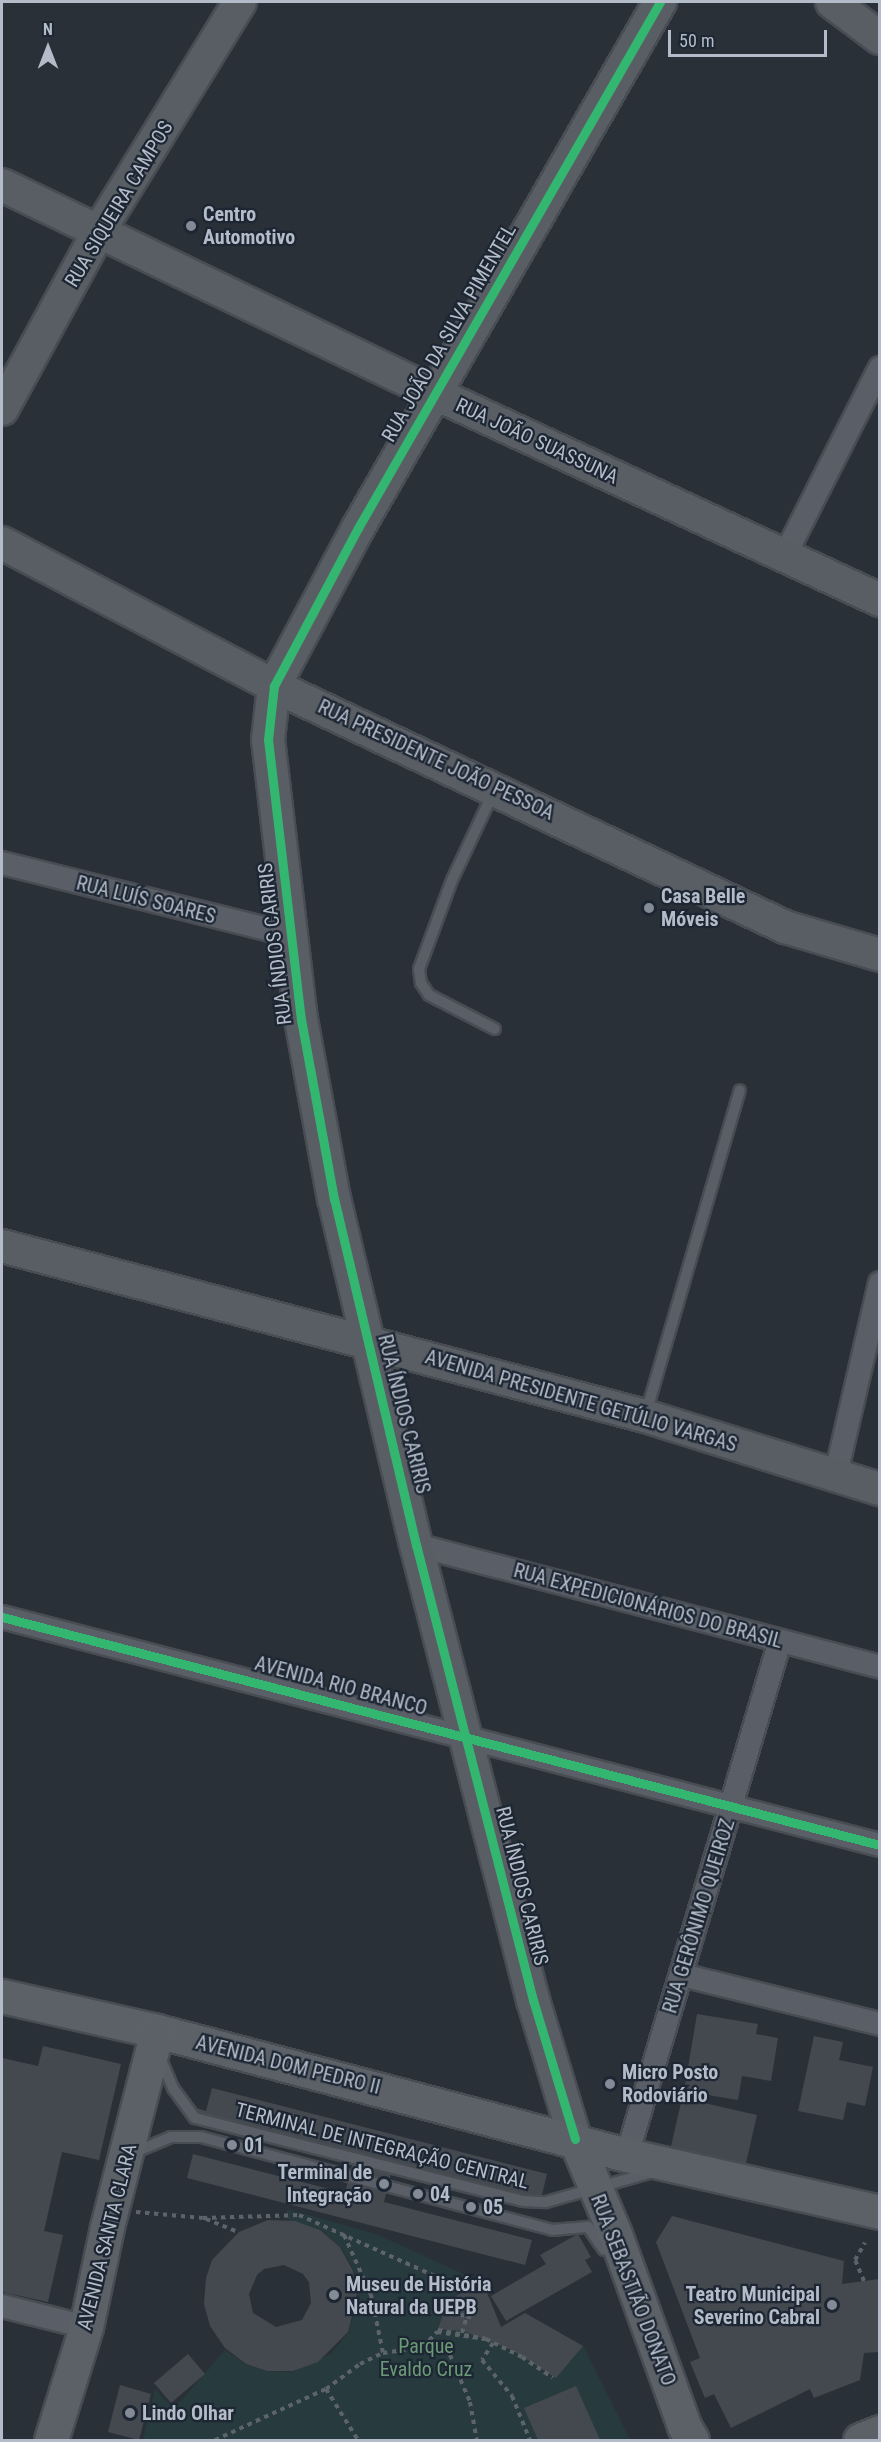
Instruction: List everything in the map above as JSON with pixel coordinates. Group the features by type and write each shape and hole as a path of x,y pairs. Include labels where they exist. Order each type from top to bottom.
{"main road":[{"name":"RUA SIQUEIRA CAMPOS","path":"2,409 99,231 240,2"},
{"name":"RUA JOÃO DA SILVA PIMENTEL","path":"274,686 434,393 660,2"},
{"path":"832,2 873,23"},
{"name":"RUA JOÃO SUASSUNA","path":"2,185 434,393 879,600"},
{"name":"RUA PRESIDENTE JOÃO PESSOA","path":"2,543 274,686 495,788 785,927 879,955"},
{"name":"RUA ÍNDIOS CARIRIS","path":"274,686 268,740 291,936 320,1121 367,1341 416,1545 533,2001 574,2139"},
{"name":"AVENIDA PRESIDENTE GETÚLIO VARGAS","path":"2,1246 645,1416 835,1478 879,1489"},
{"name":"AVENIDA DOM PEDRO II","path":"2,1996 155,2038 574,2139 627,2155 879,2212"},
{"name":"AVENIDA SANTA CLARA","path":"51,2440 86,2327 107,2227 128,2155 155,2038"},
{"name":"RUA SEBASTIÃO DONATO","path":"574,2139 595,2188 687,2436"},
{"path":"860,2440 879,2432"}],"street":[{"path":"784,556 879,368"},
{"name":"RUA LUÍS SOARES","path":"2,863 291,936"},
{"path":"835,1478 879,1283"},
{"name":"RUA EXPEDICIONÁRIOS DO BRASIL","path":"416,1545 879,1667"},
{"name":"AVENIDA RIO BRANCO","path":"2,1617 879,1845"},
{"name":"RUA GERÔNIMO QUEIROZ","path":"627,2155 780,1641"},
{"path":"682,1975 879,2024"},
{"path":"2,2306 86,2327"}],"lane":[{"path":"495,788 452,880 419,969 421,983 429,995 495,1029"},
{"path":"645,1416 740,1090"},
{"name":"TERMINAL DE INTEGRAÇÃO CENTRAL","path":"155,2038 173,2088 195,2118 524,2200 546,2202 678,2165"},
{"name":"TERMINAL DE INTEGRAÇÃO CENTRAL","path":"128,2155 171,2138 201,2138 552,2230 588,2227"},
{"name":"RUA SEBASTIÃO DONATO","path":"588,2227 600,2239 609,2262"}],"path":[{"path":"136,2212 203,2218 299,2215 464,2289"},
{"path":"203,2218 239,2232"},
{"path":"344,2235 371,2295 383,2353"},
{"path":"864,2281 855,2260 865,2243"},
{"path":"460,2315 474,2319"},
{"path":"462,2333 467,2316"},
{"path":"438,2330 486,2339 531,2360 553,2378"},
{"path":"423,2347 437,2332 486,2339"},
{"path":"493,2343 482,2360 512,2396 530,2440"},
{"path":"215,2440 326,2389 346,2372 383,2353 423,2347 450,2355 470,2402 477,2440"},
{"path":"326,2389 357,2440"}],"green space":[{"name":"Parque Evaldo Cruz","path":"287,2209 376,2234 483,2283 501,2327 525,2313 583,2346 630,2440 143,2440 155,2389 174,2409 225,2350 246,2365 267,2371 293,2372 332,2353 349,2332 358,2296 354,2271 341,2247 320,2229 285,2219"}],"building":[{"path":"697,2014 758,2024 756,2034 778,2038 771,2081 742,2076 738,2100 684,2091"},
{"path":"814,2036 843,2042 839,2060 873,2067 865,2106 847,2102 843,2120 798,2111"},
{"path":"43,2046 121,2064 99,2160 62,2152 44,2231 63,2235 48,2302 2,2292 2,2058 38,2066"},
{"path":"212,2088 547,2174 541,2199 394,2161 384,2202 532,2240 525,2265 187,2178 193,2154 345,2193 355,2153 195,2112 196,2108 206,2111"},
{"path":"682,2098 757,2115 744,2172 669,2155"},
{"path":"672,2216 844,2261 842,2284 879,2279 879,2352 864,2353 860,2380 814,2398 810,2389 731,2428 714,2394 705,2398 690,2362 700,2358 656,2242"},
{"name":"Museu de História Natural da UEPB","path":"268,2220 295,2221 320,2230 340,2247 353,2271 357,2296 348,2332 318,2362 293,2371 267,2371 246,2364 225,2348 210,2326 204,2304 206,2278 212,2260 239,2232","holes":["284,2265 303,2274 309,2282 311,2303 302,2320 276,2327 253,2313 249,2294 257,2275 264,2269"]},
{"path":"578,2234 591,2257 585,2260 592,2272 506,2321 491,2296 546,2264 540,2255"},
{"path":"483,2283 501,2327 525,2313 583,2346 556,2378 512,2350 463,2331 438,2329 448,2300"},
{"path":"188,2354 205,2374 171,2403 154,2383"},
{"name":"Lindo Olhar","path":"120,2385 151,2394 139,2440 108,2432"},
{"path":"576,2386 600,2440 538,2440 524,2408"}],"cycle path":[{"path":"575,2139 533,2000 416,1545 334,1199 301,1020 268,740 274,686 358,528 660,2"},
{"path":"2,1617 880,1845"}],"place":[{"name":"Centro Automotivo","path":"191,226"},
{"name":"Casa Belle Móveis","path":"649,908"},
{"name":"Micro Posto Rodoviário","path":"610,2084"},
{"name":"01","path":"232,2145"},
{"name":"Terminal de Integração","path":"384,2184"},
{"name":"04","path":"418,2194"},
{"name":"05","path":"471,2207"},
{"name":"Museu de História Natural da UEPB","path":"334,2295"},
{"name":"Teatro Municipal Severino Cabral","path":"832,2305"},
{"name":"Lindo Olhar","path":"130,2413"}]}
